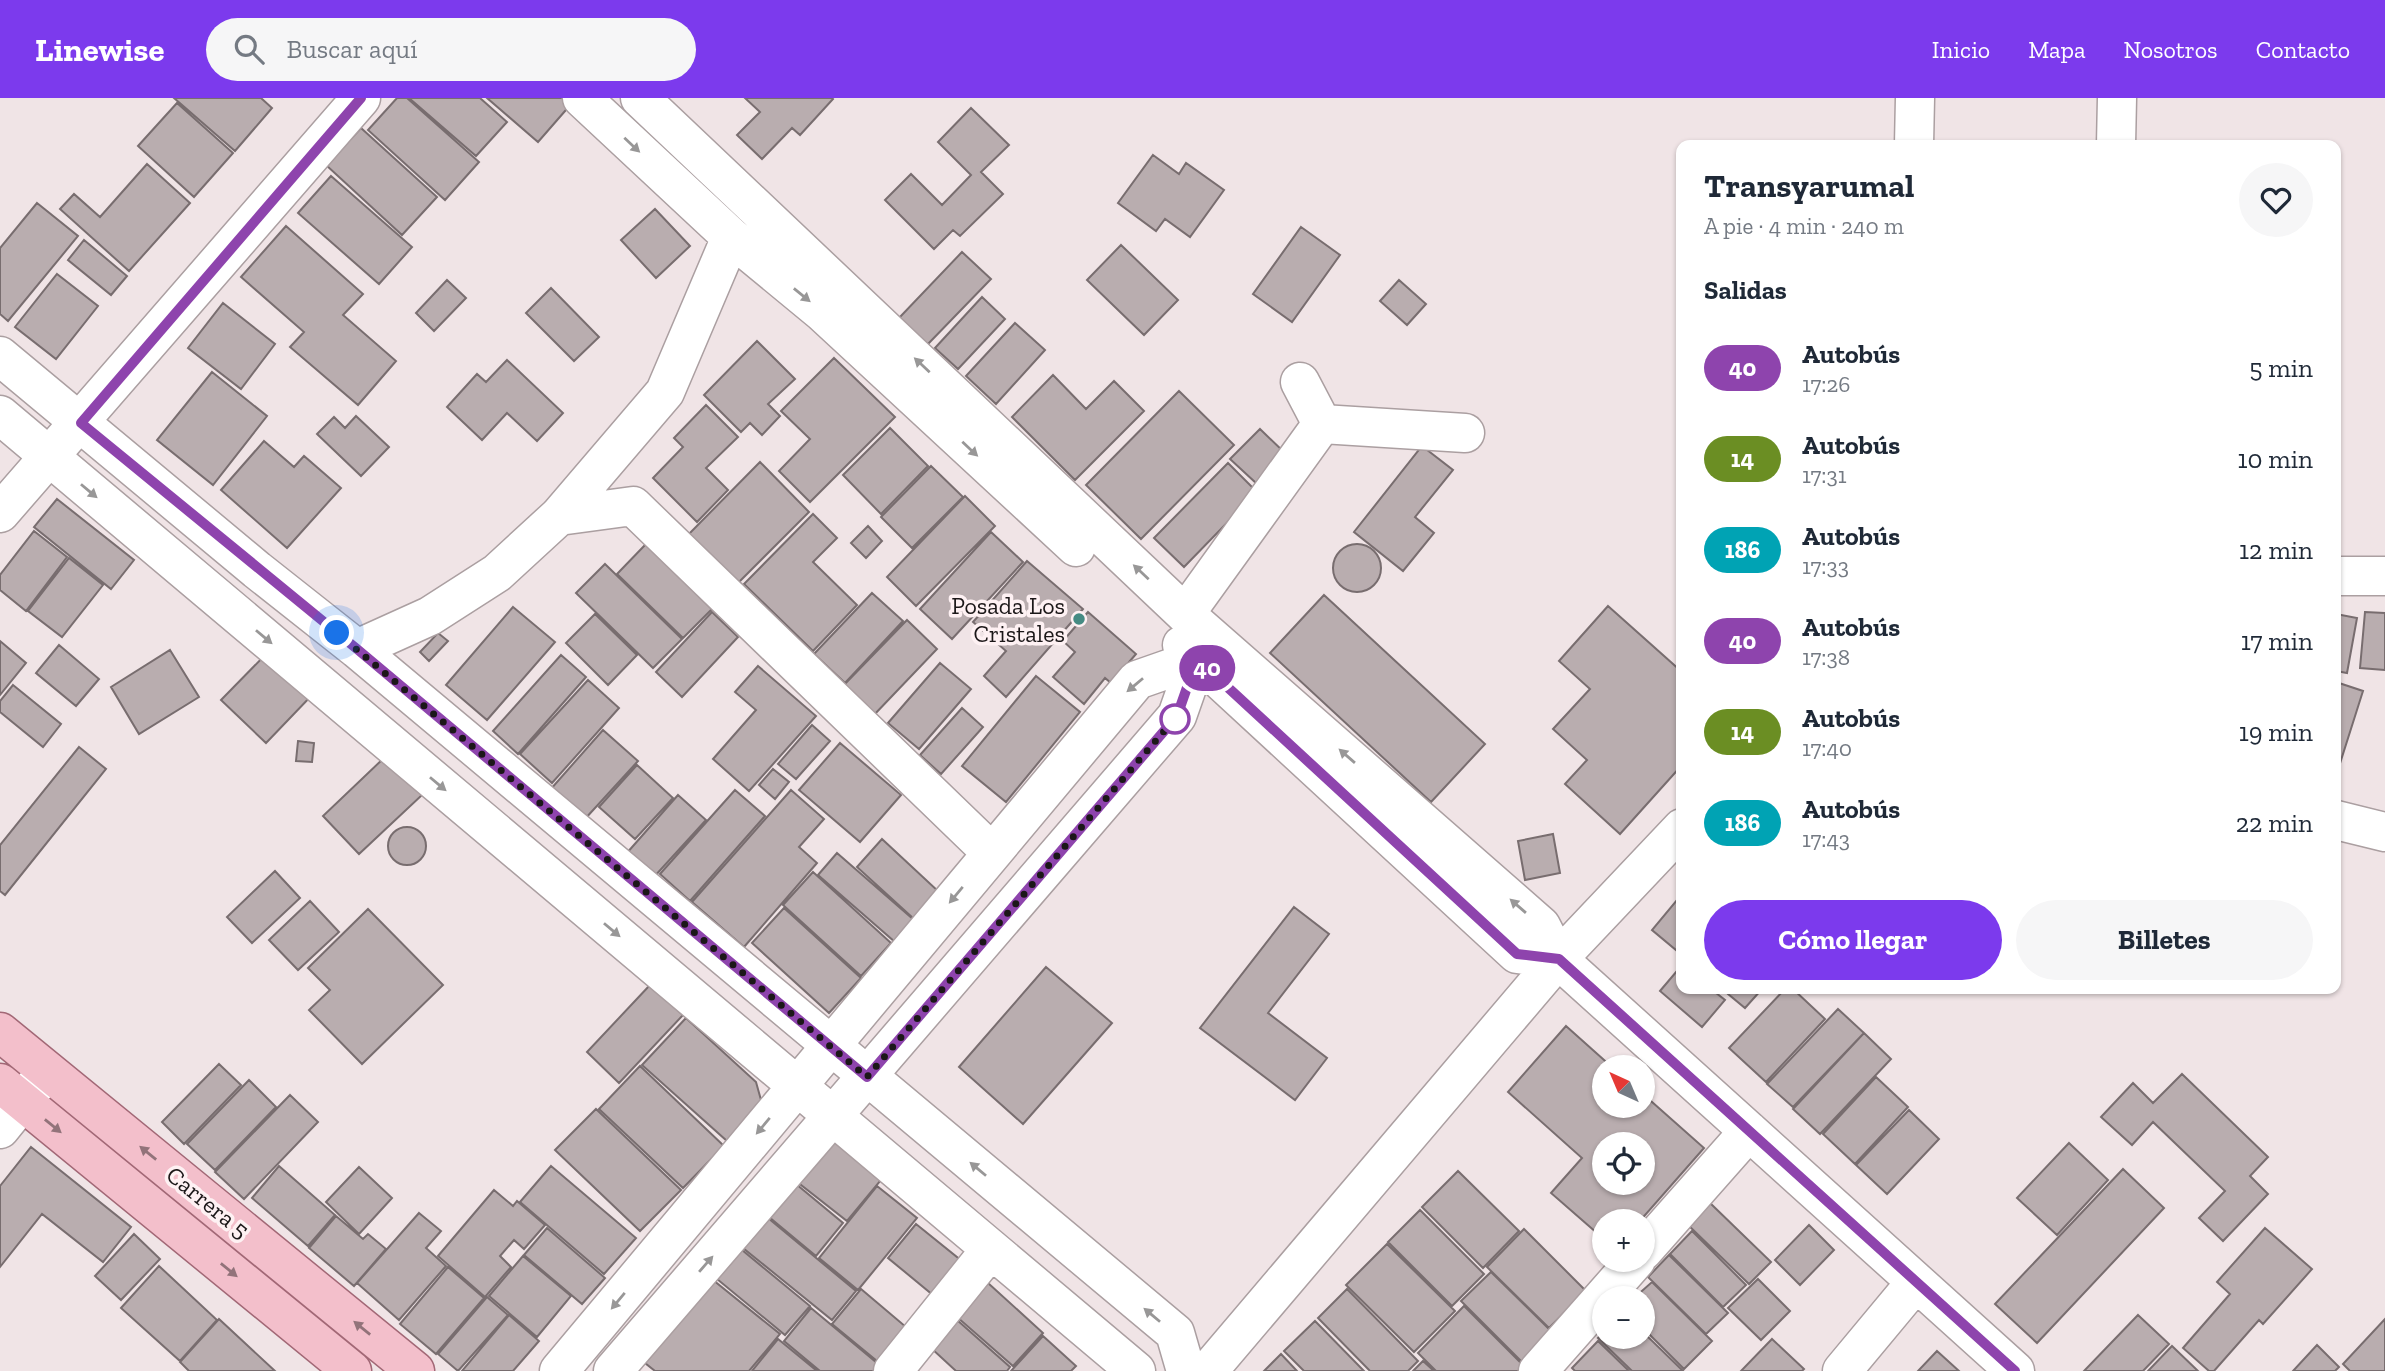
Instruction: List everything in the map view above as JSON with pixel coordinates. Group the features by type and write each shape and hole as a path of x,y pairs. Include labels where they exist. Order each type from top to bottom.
{"main road":[{"name":"Carrera 5","path":"0,1032 415,1371"},
{"name":"Carrera 5","path":"8,1105 352,1371"}],"street":[{"path":"0,513 361,98"},
{"path":"582,98 731,237 822,312 1206,649 1517,954 1559,959 2015,1371"},
{"path":"640,98 1185,614 1206,649"},
{"path":"1914,140 1915,98"},
{"path":"2116,140 2117,98"},
{"path":"357,649 430,616 497,573 559,516 665,391 731,237"},
{"path":"0,356 357,649 1175,1334 1186,1371"},
{"path":"1300,382 1322,424"},
{"path":"43,391 4,428 48,456 1136,1371"},
{"path":"1185,614 1322,424"},
{"path":"1322,424 1465,433"},
{"path":"559,516 634,506 992,853"},
{"path":"2341,576 2385,576"},
{"path":"559,1371 1137,680 1206,649"},
{"path":"613,1371 1177,716 1206,649"},
{"path":"2341,821 2385,832"},
{"path":"1208,1371 1559,959 1676,834"},
{"path":"8,1105 47,1071"},
{"path":"1655,1237 1749,1131"},
{"path":"893,1371 991,1249"},
{"path":"1538,1371 1625,1272"},
{"path":"1842,1371 1916,1282"}],"building":[{"path":"174,98 261,98 272,108 235,151"},
{"path":"397,98 407,98 479,162 445,200 368,130"},
{"path":"409,98 480,98 507,122 476,156"},
{"path":"487,98 566,98 572,103 538,142"},
{"path":"745,98 833,99 800,135 792,128 762,159 737,135 760,112"},
{"path":"177,103 233,153 194,197 138,146"},
{"path":"971,108 1009,145 981,172 1003,194 960,236 953,230 934,249 885,200 911,174 942,205 971,175 938,142"},
{"path":"361,128 437,197 402,235 326,165"},
{"path":"1153,155 1179,174 1186,163 1224,190 1190,237 1165,219 1156,231 1118,203"},
{"path":"147,164 190,203 129,271 60,209 74,194 100,217"},
{"path":"331,176 412,247 379,284 298,213"},
{"path":"37,203 78,236 8,321 0,314 0,248"},
{"path":"655,209 690,246 656,278 621,240"},
{"path":"286,226 363,294 343,315 396,361 358,405 290,347 304,332 241,277"},
{"path":"1301,227 1340,255 1292,322 1253,294"},
{"path":"84,240 127,276 111,295 68,260"},
{"path":"1121,245 1178,300 1144,335 1087,280"},
{"path":"962,252 991,279 927,345 899,318"},
{"path":"57,274 98,306 56,359 15,327"},
{"path":"447,280 466,298 434,331 416,313"},
{"path":"1399,280 1426,304 1407,325 1380,301"},
{"path":"551,288 599,337 574,361 526,313"},
{"path":"982,297 1005,319 958,369 935,348"},
{"path":"223,303 275,344 241,389 188,348"},
{"path":"1015,323 1045,350 996,404 966,376"},
{"path":"757,341 795,379 768,404 780,416 762,435 750,423 741,432 704,395"},
{"path":"834,358 895,417 810,502 779,471 810,439 781,411"},
{"path":"507,360 563,413 537,441 507,413 482,440 447,407 477,374 486,382"},
{"path":"212,372 267,416 213,485 157,440"},
{"path":"1053,375 1086,409 1114,381 1144,411 1075,480 1012,417"},
{"path":"1179,391 1234,445 1141,539 1086,485"},
{"path":"706,405 738,437 706,468 728,490 697,522 653,478 683,447 674,438"},
{"path":"356,416 389,447 361,476 317,434 334,417 345,428"},
{"path":"890,428 928,466 881,514 843,475"},
{"path":"1260,429 1285,453 1256,483 1230,459"},
{"path":"264,441 294,467 304,456 341,488 287,548 221,490"},
{"path":"1422,446 1453,470 1415,517 1434,533 1403,571 1354,532"},
{"path":"760,462 809,512 733,588 684,539"},
{"path":"1228,463 1257,492 1184,567 1154,538"},
{"path":"931,466 963,497 912,548 881,517"},
{"path":"965,496 995,526 916,606 887,577"},
{"path":"57,499 134,560 111,589 34,527"},
{"path":"813,514 837,538 813,562 857,605 813,651 744,584"},
{"path":"868,526 882,541 866,558 851,543"},
{"path":"34,531 67,557 26,611 0,590 0,575"},
{"path":"991,532 1023,562 952,639 920,609"},
{"path":"646,544 712,609 683,638 617,574"},
{"path":"1357,544 1374,551 1381,568 1374,585 1357,592 1340,585 1333,568 1340,551"},
{"path":"69,558 103,585 62,637 28,611"},
{"path":"1027,561 1083,609 1006,697 984,676 1006,651 973,622"},
{"path":"605,564 682,639 653,668 576,593"},
{"path":"872,593 903,621 845,683 814,654"},
{"path":"1324,595 1485,744 1431,802 1270,653"},
{"path":"1608,606 1676,667 1676,772 1620,834 1565,784 1587,760 1553,729 1590,689 1559,661"},
{"path":"513,607 555,642 487,720 446,685"},
{"path":"712,612 738,637 682,697 656,672"},
{"path":"1088,612 1136,654 1111,683 1105,678 1084,704 1053,677 1075,652 1063,641"},
{"path":"2365,612 2385,613 2385,670 2360,668"},
{"path":"595,614 637,655 608,685 566,643"},
{"path":"2341,615 2357,618 2347,673 2341,672"},
{"path":"907,620 937,649 872,717 841,688"},
{"path":"438,633 448,641 429,661 420,652"},
{"path":"0,641 26,663 0,695"},
{"path":"59,645 99,679 76,706 36,673"},
{"path":"170,650 199,697 139,734 111,687"},
{"path":"270,650 314,693 266,743 221,700"},
{"path":"561,655 586,677 518,754 493,731"},
{"path":"940,663 971,689 919,749 888,723"},
{"path":"758,666 816,716 749,791 713,759 756,710 735,692"},
{"path":"1036,676 1080,712 1006,802 962,766"},
{"path":"588,680 619,708 552,783 520,754"},
{"path":"2341,684 2363,691 2341,760"},
{"path":"13,685 61,724 43,747 0,712 0,701"},
{"path":"962,708 983,727 941,774 920,755"},
{"path":"812,725 830,741 796,779 778,764"},
{"path":"603,730 638,761 584,820 550,790"},
{"path":"298,741 314,743 312,762 296,761"},
{"path":"840,743 901,795 860,842 799,790"},
{"path":"79,747 106,769 5,895 0,891 0,845"},
{"path":"386,756 422,795 359,854 323,816"},
{"path":"637,765 673,798 635,839 599,807"},
{"path":"773,769 789,782 775,799 759,785"},
{"path":"735,790 765,816 690,901 660,874"},
{"path":"791,790 824,819 799,847 817,863 744,947 692,902"},
{"path":"678,795 706,820 653,878 626,854"},
{"path":"407,827 420,833 426,846 420,859 407,865 394,859 388,846 394,833"},
{"path":"1553,834 1560,873 1525,880 1518,841"},
{"path":"882,839 939,892 914,919 857,867"},
{"path":"837,853 914,920 895,942 818,875"},
{"path":"275,871 300,898 252,943 227,917"},
{"path":"813,872 891,943 861,976 783,905"},
{"path":"310,901 339,932 298,970 269,940"},
{"path":"1676,901 1676,950 1652,930"},
{"path":"1294,907 1329,934 1268,1013 1327,1058 1295,1100 1200,1028"},
{"path":"784,908 861,978 829,1013 752,943"},
{"path":"368,909 443,985 362,1064 309,1010 330,990 308,968"},
{"path":"1046,967 1112,1023 1023,1124 959,1067"},
{"path":"1676,972 1676,994 1717,994 1725,1000 1702,1027 1660,991"},
{"path":"650,985 683,1015 619,1083 587,1052"},
{"path":"1728,994 1758,994 1745,1008"},
{"path":"1780,994 1798,994 1825,1019 1766,1082 1729,1048"},
{"path":"1838,1009 1864,1033 1793,1107 1767,1084"},
{"path":"686,1018 756,1082 761,1100 727,1141 642,1065"},
{"path":"1566,1026 1598,1055 1592,1055 1592,1118 1656,1118 1656,1106 1704,1148 1650,1209 1592,1209 1592,1229 1551,1193 1582,1158 1508,1092"},
{"path":"1864,1033 1891,1059 1820,1134 1793,1109"},
{"path":"219,1064 241,1085 184,1144 162,1122"},
{"path":"640,1066 724,1146 683,1188 599,1109"},
{"path":"2182,1074 2268,1157 2250,1176 2268,1194 2223,1241 2199,1218 2225,1191 2153,1122 2132,1145 2101,1117 2133,1083 2153,1103"},
{"path":"1876,1077 1908,1107 1855,1164 1823,1134"},
{"path":"249,1080 276,1107 215,1170 187,1144"},
{"path":"290,1095 318,1122 244,1199 215,1172"},
{"path":"596,1109 681,1190 640,1231 555,1150"},
{"path":"1909,1110 1939,1139 1887,1194 1856,1165"},
{"path":"831,1138 881,1180 847,1221 796,1181"},
{"path":"2069,1143 2108,1180 2057,1235 2017,1198"},
{"path":"31,1147 131,1227 103,1262 42,1214 0,1267 0,1186"},
{"path":"279,1166 335,1215 308,1246 252,1198"},
{"path":"551,1166 636,1238 604,1274 520,1202"},
{"path":"359,1167 392,1198 359,1234 326,1202"},
{"path":"2123,1169 2164,1208 2037,1343 1995,1304"},
{"path":"1458,1171 1519,1231 1483,1268 1422,1207"},
{"path":"796,1184 843,1223 816,1256 769,1217"},
{"path":"877,1186 917,1218 858,1290 819,1258"},
{"path":"494,1190 513,1206 517,1201 545,1225 524,1249 514,1240 500,1256 511,1267 485,1297 438,1256"},
{"path":"1709,1202 1771,1262 1749,1284 1687,1224"},
{"path":"1420,1210 1484,1274 1452,1306 1388,1242"},
{"path":"419,1213 441,1231 426,1248 446,1266 399,1320 357,1283"},
{"path":"336,1216 363,1239 368,1234 386,1249 354,1286 309,1248"},
{"path":"768,1218 856,1291 832,1320 743,1248"},
{"path":"916,1224 968,1266 939,1300 888,1258"},
{"path":"1809,1225 1834,1250 1800,1285 1775,1260"},
{"path":"547,1228 605,1278 582,1304 524,1255"},
{"path":"2265,1228 2312,1269 2263,1324 2259,1320 2214,1371 2209,1371 2183,1348 2230,1294 2217,1282"},
{"path":"1524,1229 1586,1291 1549,1328 1487,1267"},
{"path":"1692,1231 1746,1285 1723,1307 1670,1254"},
{"path":"134,1234 160,1259 121,1300 95,1276"},
{"path":"1387,1244 1455,1311 1414,1352 1346,1285"},
{"path":"742,1250 810,1306 785,1335 717,1279"},
{"path":"1669,1255 1728,1313 1706,1334 1648,1277"},
{"path":"523,1256 571,1296 537,1337 489,1296"},
{"path":"159,1266 217,1320 180,1361 121,1308"},
{"path":"448,1267 484,1298 436,1354 400,1324"},
{"path":"1491,1272 1552,1332 1522,1362 1461,1301"},
{"path":"1758,1279 1790,1311 1761,1340 1728,1308"},
{"path":"713,1280 780,1334 749,1371 655,1371 645,1363"},
{"path":"1652,1282 1712,1341 1684,1369 1655,1340 1655,1286 1648,1286"},
{"path":"988,1283 1043,1333 1013,1366 957,1317"},
{"path":"861,1289 906,1327 877,1361 832,1324"},
{"path":"1347,1289 1418,1361 1408,1371 1370,1371 1318,1318"},
{"path":"487,1297 508,1315 458,1371 438,1354"},
{"path":"1464,1306 1529,1371 1436,1371 1418,1353"},
{"path":"811,1308 883,1368 881,1371 820,1371 784,1341"},
{"path":"509,1315 539,1341 513,1371 462,1371"},
{"path":"2138,1315 2169,1344 2143,1371 2084,1371"},
{"path":"219,1319 275,1371 189,1371 180,1362"},
{"path":"2385,1319 2385,1371 2350,1371 2343,1364"},
{"path":"957,1320 1010,1367 1007,1371 956,1371 931,1348"},
{"path":"1315,1321 1364,1371 1304,1371 1284,1351"},
{"path":"1043,1336 1076,1366 1071,1371 1011,1371"},
{"path":"778,1339 817,1371 752,1371"},
{"path":"1772,1339 1804,1369 1741,1371"},
{"path":"1655,1344 1683,1371 1632,1371 1609,1349 1655,1349"},
{"path":"2317,1345 2339,1367 2335,1371 2293,1371"},
{"path":"2172,1346 2198,1371 2148,1371"},
{"path":"1592,1347 1606,1349 1629,1371 1575,1371 1572,1368"},
{"path":"1937,1351 1959,1371 1918,1371"},
{"path":"1281,1354 1297,1371 1264,1371"},
{"path":"1423,1361 1434,1371 1413,1371"}],"bus line":[{"name":"40","path":"361,98 81,423 257,570 357,649 867,1077 1177,716 1197,659 1517,954 1559,959 2015,1371"}],"place":[{"name":"Posada Los Cristales","path":"1079,619"}],"route":[{"path":"337,633 867,1077 1177,716 1175,719"}]}
